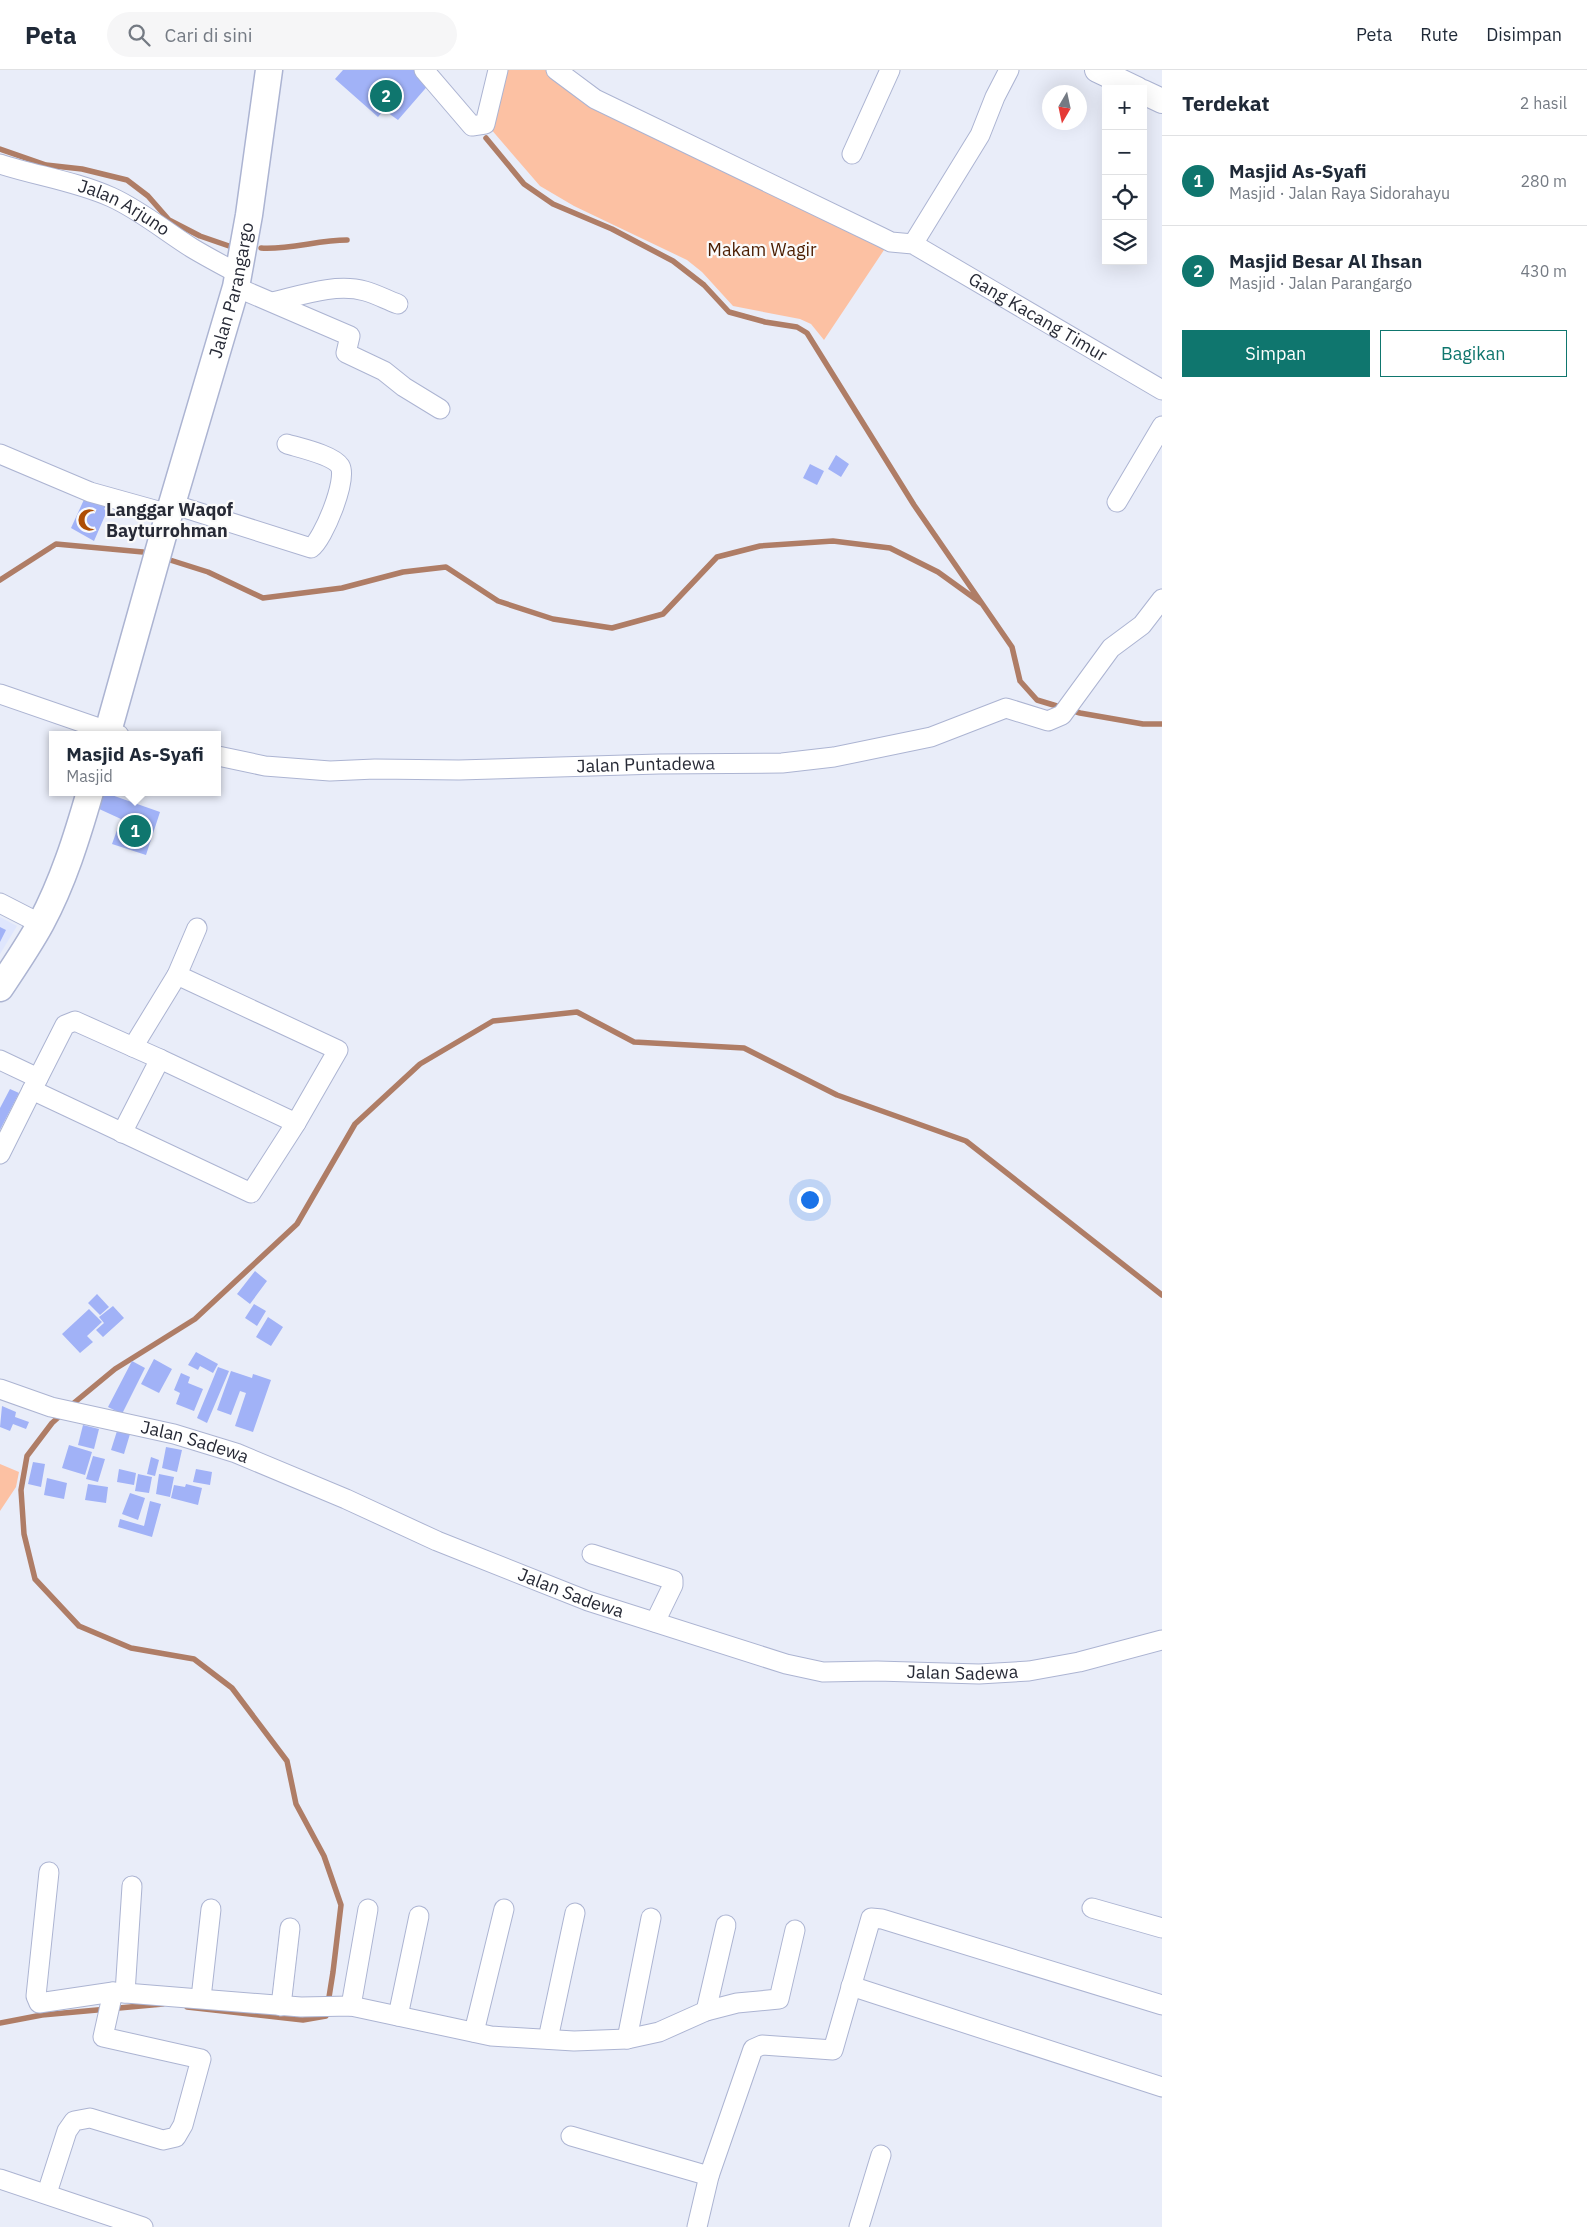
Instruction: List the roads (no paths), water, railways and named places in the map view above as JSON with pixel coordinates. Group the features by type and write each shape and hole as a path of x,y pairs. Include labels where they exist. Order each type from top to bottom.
{"main road":[{"name":"Jalan Parangargo","path":"112,731 170,509 238,281 269,70"},
{"path":"0,988 41,924 78,834 89,796"}],"street":[{"path":"424,70 472,126 485,124 498,70"},
{"path":"556,70 595,100 891,242 913,244 980,135 995,96 1009,70"},
{"path":"852,154 890,70"},
{"path":"1097,70 1129,85"},
{"path":"1147,94 1162,101"},
{"name":"Jalan Arjuno","path":"0,164 26,173 86,187 136,210 238,281 273,302 350,336 346,353 384,371 404,387 440,409"},
{"name":"Gang Kacang Timur","path":"913,244 1162,390"},
{"path":"273,302 314,292 352,289 365,291 398,304"},
{"path":"1117,502 1162,426"},
{"path":"0,454 87,491 170,509 311,548 321,537 341,486 343,474 340,465 327,456 286,444"},
{"name":"Jalan Puntadewa","path":"221,757 266,766 330,771 782,763 834,757 931,737 1006,708 1048,721 1062,715 1111,648 1142,625 1162,599"},
{"path":"0,694 103,731"},
{"path":"0,903 41,924"},
{"path":"133,1047 177,975 197,928"},
{"path":"0,1060 35,1084 122,1133 251,1193 296,1123 338,1050 177,975"},
{"path":"0,1154 65,1025 75,1021 296,1123"},
{"path":"122,1133 160,1059"},
{"name":"Jalan Sadewa","path":"0,1389 50,1407 174,1434 236,1454 346,1499 437,1541 588,1600 786,1664 823,1672 877,1671 979,1674 1030,1671 1079,1662 1162,1640"},
{"path":"592,1554 673,1580 674,1585 655,1622"},
{"path":"49,1872 36,1996 39,2003 116,1995 201,1998 301,2007 345,2006 492,2036 574,2041 627,2039 659,2032 706,2011 737,2003 779,1999 795,1930"},
{"path":"47,2193 67,2131 74,2121 90,2118 163,2140 176,2137 183,2125 201,2059 103,2038 116,1995 132,1886"},
{"path":"1092,1908 1162,1928"},
{"path":"201,1998 211,1909"},
{"path":"345,2006 368,1909"},
{"path":"474,2032 504,1909"},
{"path":"548,2039 575,1913"},
{"path":"398,2016 419,1916"},
{"path":"627,2039 651,1918"},
{"path":"697,2227 710,2176 754,2049 762,2045 833,2050 871,1918 882,1919 1162,2005"},
{"path":"706,2011 726,1925"},
{"path":"281,2006 290,1928"},
{"path":"852,1986 1162,2087"},
{"path":"571,2136 710,2176"},
{"path":"859,2227 881,2155"},
{"path":"0,2179 47,2193 143,2227"}],"waterway":[{"path":"486,138 524,184 553,204 612,229 673,261 704,285 729,312 765,322 797,327 807,333 914,505 1012,647 1020,681 1037,700 1080,713 1143,724 1162,724"},
{"path":"0,149 46,165 82,169 127,180 148,196 169,220 200,236 229,246"},
{"path":"261,248 282,248 347,240"},
{"path":"170,560 208,572 263,598 342,588 403,572 446,567 498,601 553,619 612,628 663,614 717,557 760,546 833,541 890,548 938,572 981,603"},
{"path":"0,580 56,544 143,552"},
{"path":"69,1407 115,1369 195,1319 297,1224 355,1124 420,1064 493,1021 577,1012 634,1042 744,1048 837,1095 966,1141 1162,1295"},
{"path":"62,1414 52,1423 27,1456 21,1490 24,1534 35,1579 79,1626 131,1648 194,1659 232,1688 287,1761 296,1804 324,1856 341,1905 326,2016 303,2020 187,2007"},
{"path":"0,2023 42,2015 163,2004"}],"place":[{"name":"Masjid Besar Al Ihsan","path":"386,96"},
{"name":"Langgar Waqof Bayturrohman","path":"89,520"},
{"name":"Masjid As-Syafi","path":"135,831"}],"park label":[{"name":"Makam Wagir","path":"762,250"}]}
